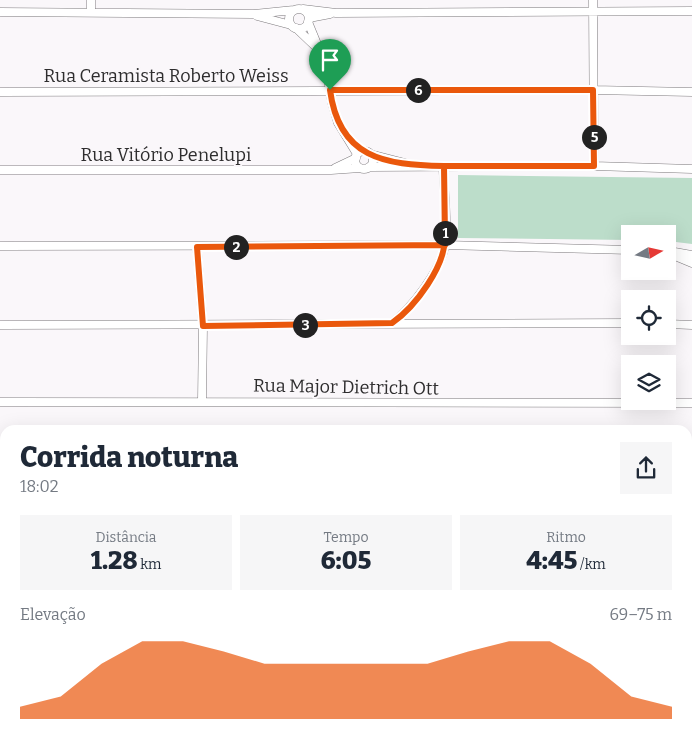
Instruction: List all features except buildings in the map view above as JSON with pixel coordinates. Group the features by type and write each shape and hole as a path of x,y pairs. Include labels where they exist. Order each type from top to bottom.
{"street":[{"path":"91,0 91,12"},
{"path":"593,0 594,166"},
{"path":"0,12 253,14 303,9 336,13 692,11"},
{"path":"303,9 309,20 317,48 326,66 336,118 346,137 362,155 373,160 369,167"},
{"path":"294,10 288,19 293,27 317,48"},
{"path":"253,14 293,27 302,28 309,20 336,13"},
{"name":"Rua Ceramista Roberto Weiss","path":"0,92 593,90 692,92"},
{"path":"360,168 357,165 362,155"},
{"path":"331,170 362,155 414,166 594,166 692,169"},
{"name":"Rua Vitório Penelupi","path":"0,170 331,170 414,166"},
{"path":"392,323 403,315 421,294 445,245 444,166"},
{"path":"0,246 445,245 621,250"},
{"path":"197,247 203,326 202,401"},
{"path":"676,253 692,255"},
{"path":"676,256 692,263"},
{"path":"0,326 621,323"},
{"path":"676,324 692,325"},
{"name":"Rua Major Dietrich Ott","path":"0,402 692,403"}],"green space":[{"path":"458,175 692,178 692,244 676,242 676,225 621,225 621,240 458,238"}],"route":[{"path":"330,90 340,128 346,137 364,151 414,166 444,166 445,245 197,247 203,326 392,323 403,315 417,300 433,273 445,245 445,236 444,166 594,166 593,90 330,90"}]}
